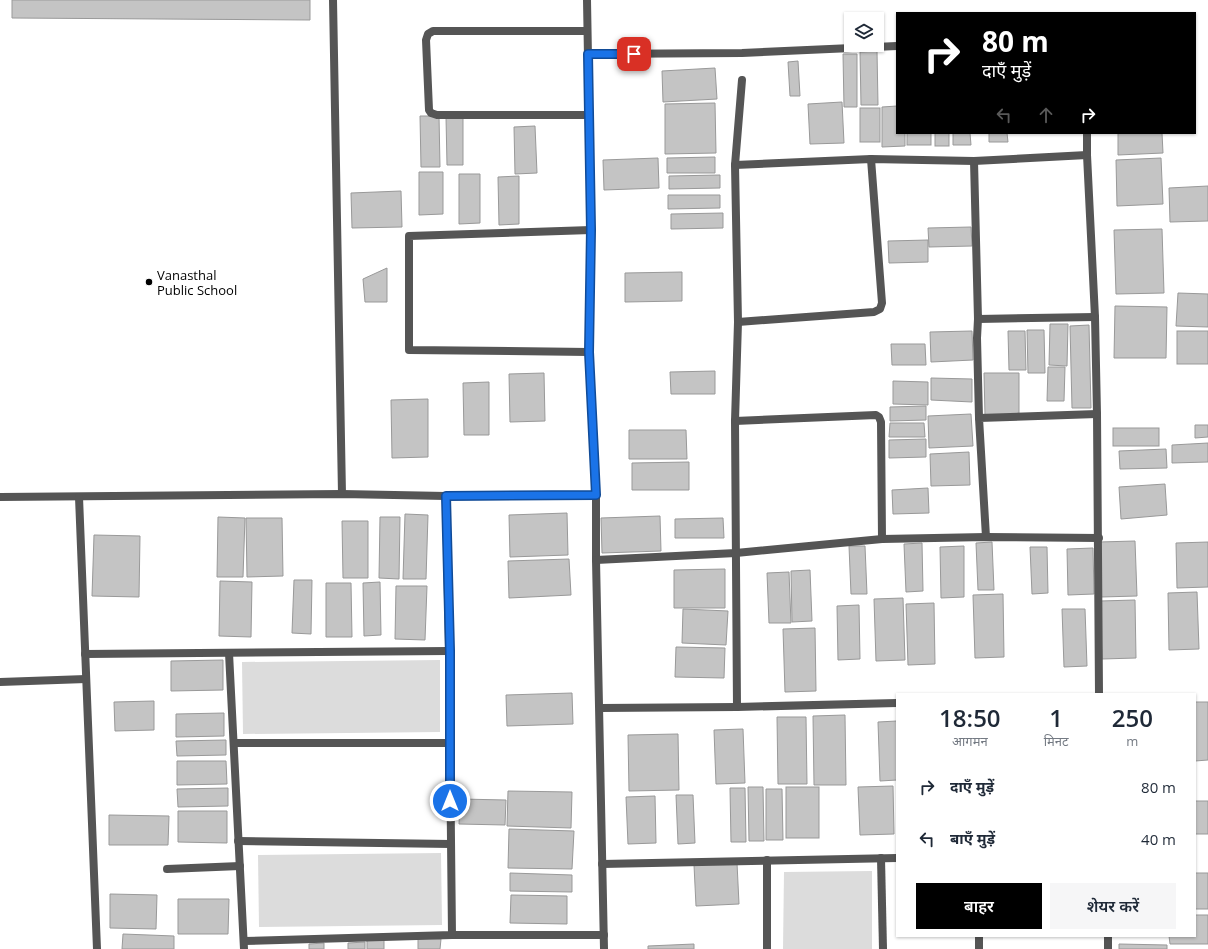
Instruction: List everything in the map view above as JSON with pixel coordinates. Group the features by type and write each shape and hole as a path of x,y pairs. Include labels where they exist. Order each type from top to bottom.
{"street":[{"path":"333,0 342,494"},
{"path":"586,0 591,230 589,352 596,495 604,949"},
{"path":"587,31 433,31 428,34 426,40 429,110 431,114 589,115"},
{"path":"588,54 742,53 896,46"},
{"path":"737,707 735,421 738,322 735,166 742,80"},
{"path":"1087,134 1097,414 1099,693"},
{"path":"735,166 871,159 974,161 1087,154"},
{"path":"738,322 874,312 880,309 882,303 871,159"},
{"path":"974,161 979,418 986,537"},
{"path":"589,352 409,350 409,236 591,230"},
{"path":"978,319 1094,317"},
{"path":"979,418 1097,414"},
{"path":"735,421 876,415 879,417 881,422 882,539"},
{"path":"0,497 342,494 446,496 596,495"},
{"path":"446,496 450,651 452,935"},
{"path":"79,497 97,949"},
{"path":"596,560 736,553 882,539 986,537 1099,538"},
{"path":"85,654 450,651"},
{"path":"229,653 244,945 452,935 604,935"},
{"path":"0,682 86,679"},
{"path":"600,708 737,707 896,703"},
{"path":"234,743 450,743"},
{"path":"238,841 451,844"},
{"path":"881,858 883,949"},
{"path":"602,864 896,858"},
{"path":"767,860 767,949"},
{"path":"167,869 240,866"},
{"path":"978,949 979,937"},
{"path":"1108,937 1108,949"}],"shaded area":[{"path":"440,660 440,732 243,734 242,662"},
{"path":"441,853 442,925 259,927 258,855"},
{"path":"872,871 872,949 783,949 784,872"}],"building":[{"path":"12,0 310,0 310,20 12,18"},
{"path":"860,52 877,52 878,105 861,105"},
{"path":"843,54 857,54 857,107 844,107"},
{"path":"798,61 800,96 790,96 788,62"},
{"path":"715,68 717,99 663,102 662,71"},
{"path":"842,102 844,143 810,144 808,104"},
{"path":"715,103 716,153 665,154 665,104"},
{"path":"896,106 896,134 905,134 905,146 882,147 882,107"},
{"path":"860,108 880,108 880,142 860,142"},
{"path":"420,116 439,116 440,167 421,167"},
{"path":"463,116 463,165 447,165 446,117"},
{"path":"535,126 537,173 515,174 514,127"},
{"path":"907,134 931,134 931,145 907,145"},
{"path":"935,134 949,134 949,146 935,146"},
{"path":"953,134 970,134 971,145 953,145"},
{"path":"989,134 1007,134 1008,142 989,142"},
{"path":"1118,134 1162,134 1163,153 1118,155"},
{"path":"715,157 715,173 667,173 667,158"},
{"path":"658,158 659,188 604,190 603,160"},
{"path":"1161,158 1163,204 1117,206 1116,160"},
{"path":"419,172 443,172 443,214 419,215"},
{"path":"459,174 480,174 480,223 459,224"},
{"path":"720,175 720,188 669,189 669,176"},
{"path":"519,176 519,224 499,225 498,177"},
{"path":"1208,186 1208,221 1170,222 1169,188"},
{"path":"401,191 402,227 352,228 351,193"},
{"path":"668,195 720,195 720,208 668,209"},
{"path":"723,213 723,228 671,229 671,214"},
{"path":"971,227 972,246 929,247 928,228"},
{"path":"1162,229 1164,293 1116,294 1114,230"},
{"path":"928,240 928,262 889,263 888,241"},
{"path":"387,268 387,302 365,302 363,279"},
{"path":"682,272 682,301 625,302 625,273"},
{"path":"1178,293 1208,294 1208,327 1176,326"},
{"path":"1115,306 1167,307 1166,358 1114,358"},
{"path":"1050,324 1068,324 1067,366 1049,365"},
{"path":"1089,325 1091,408 1072,408 1070,326"},
{"path":"1027,330 1044,330 1045,373 1028,373"},
{"path":"972,331 973,360 931,362 930,332"},
{"path":"1008,331 1025,331 1026,370 1009,370"},
{"path":"1177,331 1208,331 1208,364 1177,364"},
{"path":"891,344 925,344 926,365 892,365"},
{"path":"1048,367 1065,367 1064,401 1047,401"},
{"path":"715,371 715,394 671,394 670,372"},
{"path":"544,373 545,421 510,422 509,374"},
{"path":"984,373 1019,373 1019,416 985,416"},
{"path":"931,378 972,379 972,402 931,400"},
{"path":"893,381 928,382 928,405 893,404"},
{"path":"489,382 489,435 464,435 463,383"},
{"path":"428,399 428,457 392,458 391,400"},
{"path":"926,406 926,420 890,421 890,407"},
{"path":"971,414 973,446 929,448 928,416"},
{"path":"890,423 924,423 925,437 889,437"},
{"path":"1195,425 1208,425 1208,437 1195,438"},
{"path":"1113,428 1159,428 1159,446 1113,446"},
{"path":"629,430 686,430 687,459 629,459"},
{"path":"926,439 926,457 889,458 889,440"},
{"path":"1208,443 1208,462 1172,463 1172,445"},
{"path":"1166,449 1167,468 1120,469 1119,451"},
{"path":"969,452 970,485 931,486 930,454"},
{"path":"689,462 689,490 632,490 632,463"},
{"path":"1165,484 1167,515 1121,519 1119,487"},
{"path":"928,488 929,513 893,514 892,490"},
{"path":"567,513 568,555 510,557 509,515"},
{"path":"405,514 428,515 426,579 403,579"},
{"path":"660,516 661,551 602,553 601,518"},
{"path":"218,517 245,518 243,577 217,577"},
{"path":"380,517 400,517 399,579 379,578"},
{"path":"246,518 282,518 283,576 247,577"},
{"path":"723,518 724,538 675,538 675,519"},
{"path":"342,521 368,521 368,578 343,578"},
{"path":"94,535 140,536 139,597 92,596"},
{"path":"1135,541 1137,596 1101,597 1099,542"},
{"path":"992,542 994,590 978,590 976,543"},
{"path":"1208,542 1208,587 1177,588 1176,543"},
{"path":"922,543 923,591 906,592 904,544"},
{"path":"849,546 865,546 867,594 851,594"},
{"path":"964,546 964,597 941,598 940,547"},
{"path":"1030,547 1047,547 1048,593 1032,594"},
{"path":"1093,548 1094,594 1068,595 1067,549"},
{"path":"569,559 571,595 509,598 508,561"},
{"path":"725,569 725,608 674,608 674,570"},
{"path":"810,570 812,621 792,622 791,571"},
{"path":"789,572 791,623 769,623 767,573"},
{"path":"294,580 312,580 311,634 292,633"},
{"path":"220,581 252,582 251,637 219,636"},
{"path":"380,582 381,635 364,636 363,583"},
{"path":"326,583 351,583 352,637 326,637"},
{"path":"396,586 427,586 425,640 395,639"},
{"path":"1197,592 1199,649 1169,650 1168,593"},
{"path":"1003,594 1004,657 975,658 973,595"},
{"path":"903,598 905,660 876,661 874,599"},
{"path":"1135,600 1136,658 1102,659 1100,601"},
{"path":"934,603 935,664 908,665 906,604"},
{"path":"859,605 860,659 838,660 837,606"},
{"path":"683,609 728,611 726,645 682,643"},
{"path":"1062,609 1085,609 1087,666 1064,667"},
{"path":"815,628 816,691 785,692 783,629"},
{"path":"676,647 725,648 724,678 675,677"},
{"path":"223,660 223,690 171,691 171,661"},
{"path":"572,693 573,724 507,726 506,695"},
{"path":"154,701 154,730 115,731 114,702"},
{"path":"1196,702 1208,702 1208,760 1196,761"},
{"path":"224,713 224,736 176,737 176,714"},
{"path":"845,715 846,785 814,785 813,716"},
{"path":"777,717 806,717 807,784 778,784"},
{"path":"896,721 896,780 880,781 878,722"},
{"path":"743,729 745,783 716,784 714,730"},
{"path":"678,734 679,790 629,791 628,735"},
{"path":"226,740 226,755 177,756 176,741"},
{"path":"177,761 226,761 227,784 177,785"},
{"path":"893,786 894,834 860,835 858,787"},
{"path":"748,787 763,787 764,841 749,841"},
{"path":"786,787 819,787 819,838 786,838"},
{"path":"228,788 228,806 178,807 177,789"},
{"path":"730,788 745,788 746,842 731,842"},
{"path":"766,789 782,789 783,840 766,840"},
{"path":"508,791 572,792 571,828 507,826"},
{"path":"676,795 693,795 695,843 678,844"},
{"path":"655,796 656,843 628,844 626,797"},
{"path":"460,799 506,800 505,825 459,824"},
{"path":"1196,801 1208,801 1208,834 1196,834"},
{"path":"178,811 227,811 227,843 178,842"},
{"path":"109,815 169,816 168,845 109,845"},
{"path":"509,829 574,831 572,869 508,868"},
{"path":"737,863 739,904 696,906 694,865"},
{"path":"510,873 572,875 572,892 510,891"},
{"path":"1196,873 1208,873 1208,909 1196,909"},
{"path":"110,894 157,895 156,929 110,928"},
{"path":"511,895 567,896 567,924 510,923"},
{"path":"178,899 229,899 228,934 178,934"},
{"path":"1196,915 1208,915 1208,944 1170,944 1169,937 1196,937"},
{"path":"123,934 174,936 174,949 122,949"},
{"path":"384,938 384,949 367,949 367,939"},
{"path":"418,938 441,939 440,949 418,949"},
{"path":"365,942 365,949 348,949 348,943"},
{"path":"324,943 324,949 309,949 309,944"},
{"path":"694,944 694,949 648,949 648,946"},
{"path":"1119,944 1167,945 1167,949 1119,949"}],"place":[{"name":"Vanasthal Public School","path":"149,282"}],"route":[{"path":"450,801 450,651 446,496 596,495 589,352 591,230 588,54 634,54"}]}
